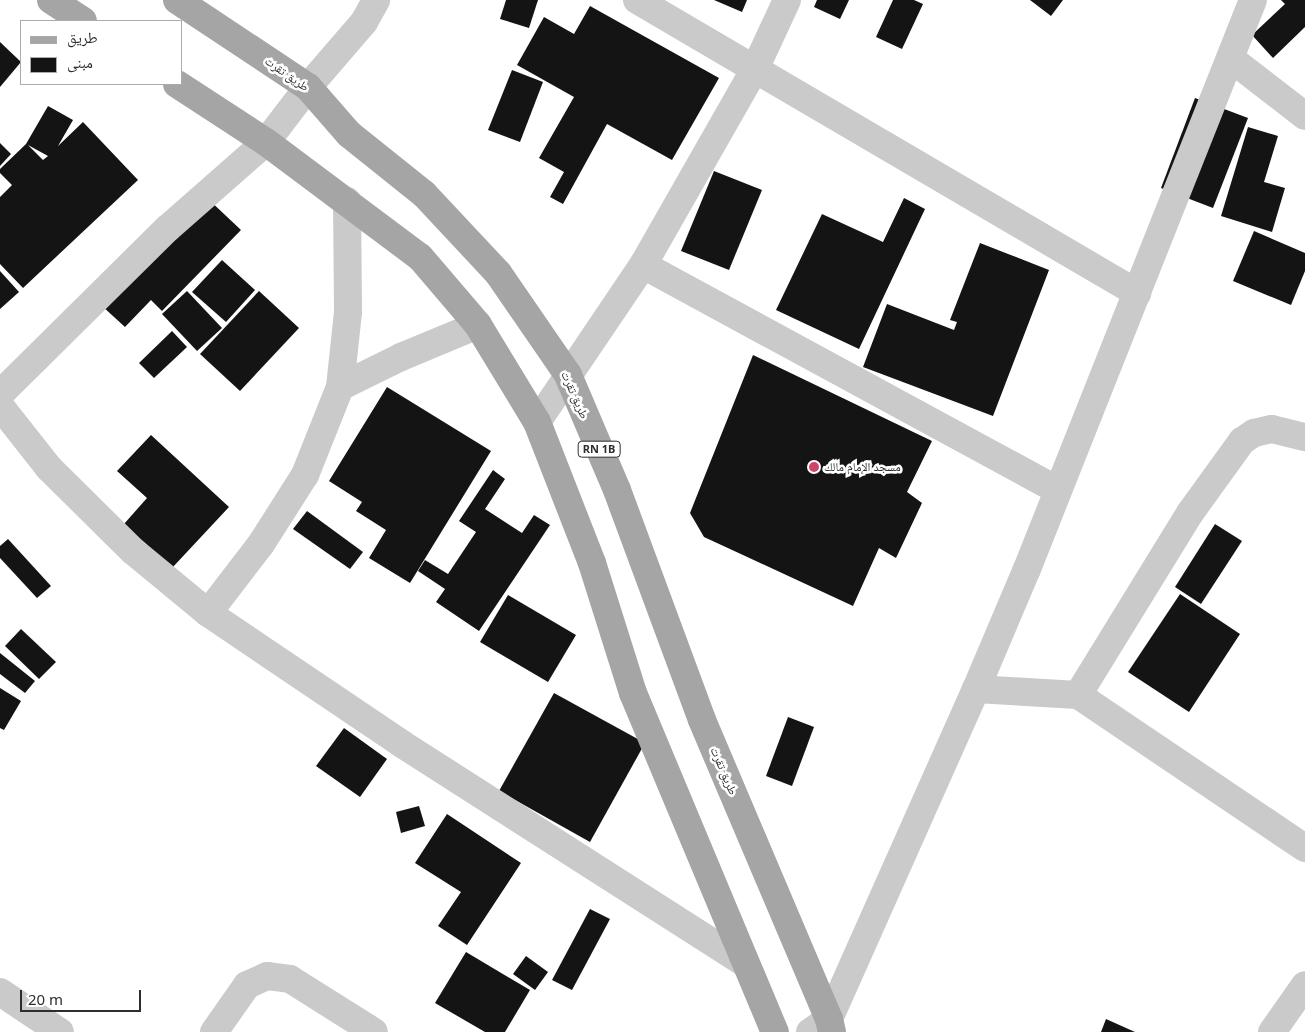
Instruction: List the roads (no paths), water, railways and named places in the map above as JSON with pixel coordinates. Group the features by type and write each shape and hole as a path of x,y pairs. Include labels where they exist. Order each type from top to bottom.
{"main road":[{"path":"52,0 82,20"},
{"name":"طريق تقرت","path":"177,0 308,87 349,134 424,194 498,273 568,375 617,490 702,720 824,1028"},
{"path":"180,85 266,142 420,257 478,325 536,422 592,563 633,693 744,964 775,1032"}],"street":[{"path":"0,394 168,228 266,142 308,87 364,22 376,0"},
{"path":"637,0 1136,293"},
{"path":"536,422 643,265 755,69 787,0"},
{"path":"824,1028 976,689 1058,490 1253,0"},
{"path":"1230,58 1305,116"},
{"path":"208,613 260,544 305,475 340,387 348,312 346,201"},
{"path":"643,265 1058,490"},
{"path":"340,387 401,357 478,325"},
{"path":"0,406 56,475 133,551 208,613 402,744 744,964"},
{"path":"1078,695 1190,513 1242,441 1254,433 1272,429 1305,437"},
{"path":"976,689 1078,695 1305,848"},
{"path":"214,1032 247,985 267,976 290,979 374,1032"},
{"path":"1272,1032 1305,985"},
{"path":"0,992 60,1032"}],"place":[{"name":"مسجد الإمام مالك","path":"814,467"}]}
